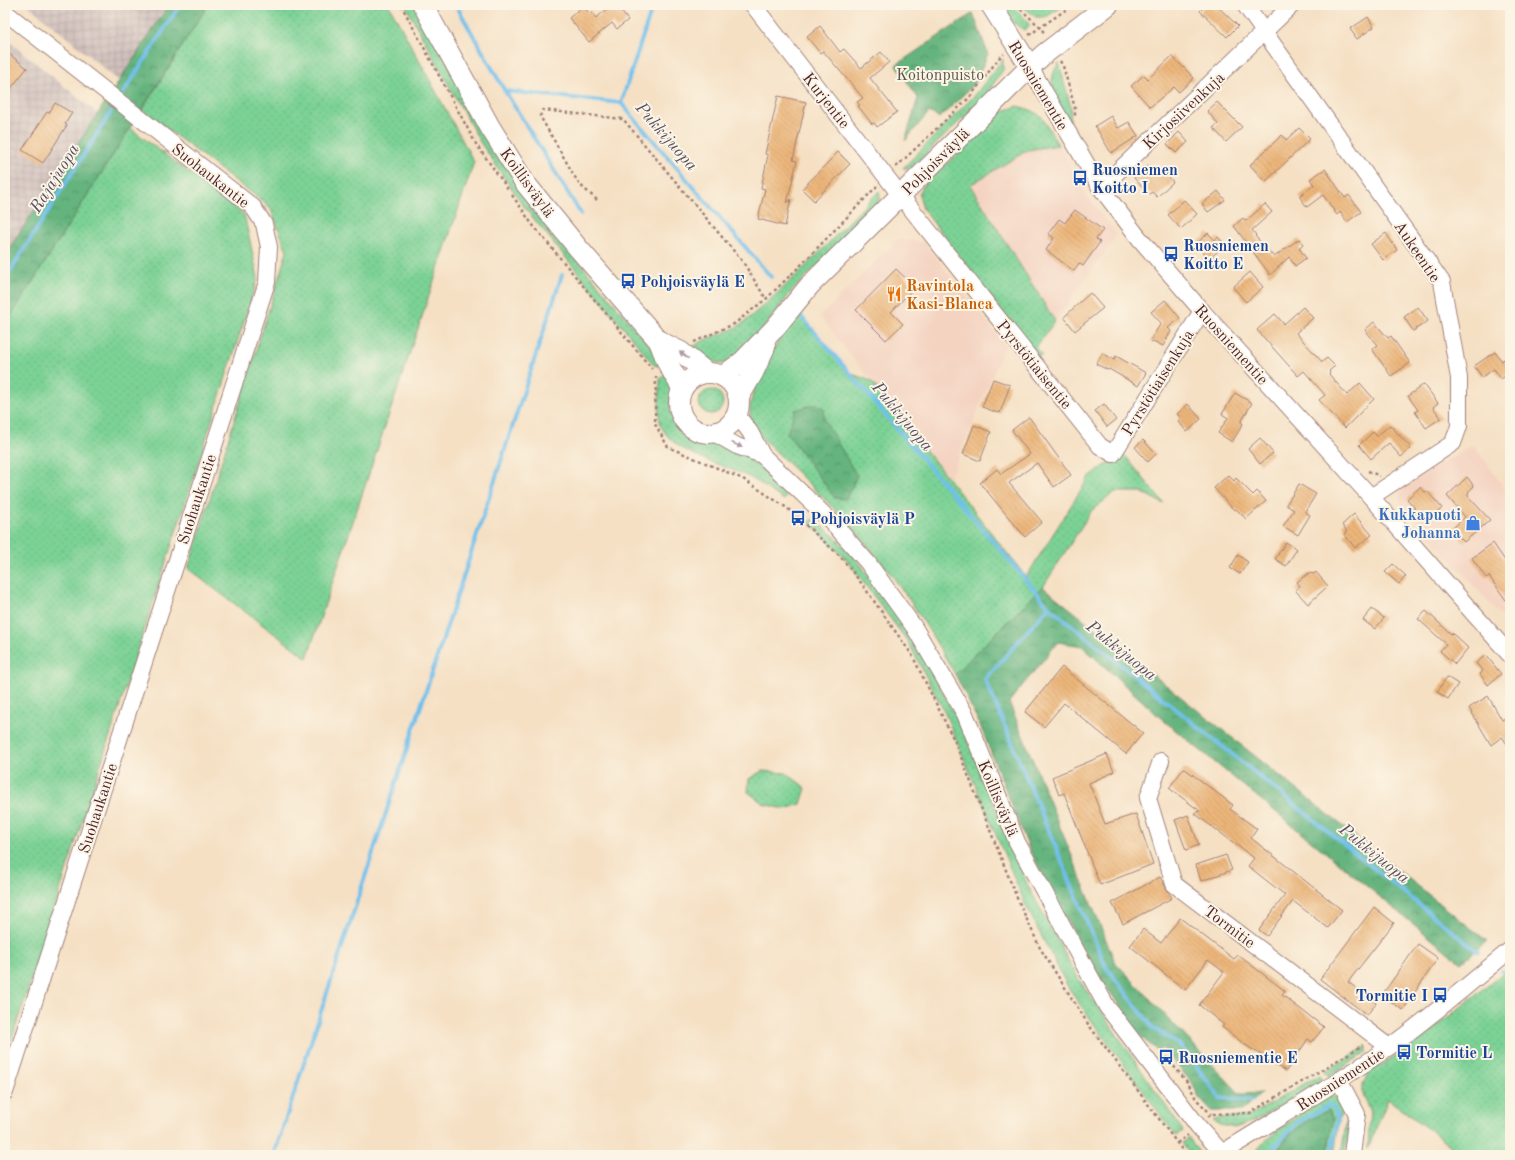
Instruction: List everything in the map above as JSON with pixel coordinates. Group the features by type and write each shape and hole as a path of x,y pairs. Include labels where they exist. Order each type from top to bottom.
{"main road":[{"name":"Koillisväylä","path":"423,5 490,127 525,183 578,248 659,341 669,363 715,374"},
{"name":"Ruosniementie","path":"991,5 1030,67"},
{"name":"Pohjoisväylä","path":"715,374 743,361 774,329 810,285 1030,67 1052,47 1108,5"},
{"name":"Pohjoisväylä","path":"738,406 774,329"},
{"path":"669,363 682,388"},
{"path":"697,374 715,374 730,381 736,388 738,406 731,424 723,430 714,433 705,433 697,431 684,420 680,413 678,404 679,396 682,388 692,377 697,374"}],"street":[{"name":"Kurjentie","path":"753,5 901,196"},
{"name":"Aukeentie","path":"1245,5 1442,282 1459,378 1459,426 1453,443 1371,497"},
{"name":"Kirjosiivenkuja","path":"1100,187 1292,5"},
{"name":"Suohaukantie","path":"5,12 253,207 264,224 269,247 267,282 5,1092"},
{"name":"Ruosniementie","path":"1030,67 1100,187 1140,238 1202,311 1371,497 1510,655"},
{"name":"Pyrstötiaisentie","path":"901,196 1100,446 1113,454"},
{"name":"Pyrstötiaisenkuja","path":"1113,454 1202,311"},
{"name":"Koillisväylä","path":"738,406 762,455 832,522 868,563 914,627 964,714 1017,842 1107,1007 1198,1126 1223,1154"},
{"name":"Koillisväylä","path":"714,433 737,446 762,455"},
{"name":"Tormitie","path":"1161,760 1148,798 1174,884 1383,1042"},
{"name":"Ruosniementie","path":"1223,1154 1339,1080 1383,1042 1462,990 1510,950"},
{"path":"5,1065 20,1044"},
{"path":"1339,1080 1358,1114 1352,1155"}],"path":[{"path":"401,5 476,144 532,224 669,363"},
{"path":"1016,5 1040,27 1063,66 1075,108 1075,120"},
{"path":"1073,5 1015,44 999,58 970,97 886,177 766,299 734,324 688,345 669,363 655,424 668,447 743,479 787,508 840,556 862,584 912,655 955,742 1016,898 1040,948 1088,1024 1186,1155"},
{"path":"597,200 579,184 540,116 544,110 623,119 743,262 766,299"},
{"path":"1365,470 1379,475 1390,484"},
{"path":"1177,1143 1211,1114 1250,1113 1383,1042"},
{"path":"1166,1057 1188,1083 1196,1099 1211,1114"}],"shaded area":[{"path":"28,5 169,5 119,81"},
{"path":"5,38 98,114 5,255"},
{"path":"1058,145 1086,195 1117,235 1055,321 970,185 1028,150"},
{"path":"898,240 924,242 1005,345 949,480 820,316"},
{"path":"1474,445 1510,496 1510,623 1508,624 1402,505 1400,499 1401,489 1405,484"}],"green space":[{"path":"169,5 208,5 5,325 5,255"},
{"path":"208,5 389,5 474,162 307,658 188,569 287,251 270,207 142,110"},
{"path":"405,5 415,5 530,203 664,363 658,366 654,365 525,208 480,142"},
{"path":"999,5 1014,8 1030,26 1024,30 1014,23"},
{"path":"1021,5 1065,5 1046,17 1036,17"},
{"name":"Koitonpuisto","path":"973,13 988,54 975,83 940,118 929,112 905,141 918,98 896,65"},
{"path":"1003,59 1003,70 982,100 911,168 903,168 975,95"},
{"path":"1059,63 1071,108 1070,122 1057,101 1052,87 1054,71"},
{"path":"1018,106 1033,111 1042,117 1058,145 1028,150 970,185 1055,321 1036,347 1042,355 1036,357 923,209 919,195 923,186 1003,111"},
{"path":"130,128 244,214 258,278 11,1042 5,1048 5,325"},
{"path":"879,191 880,198 877,205 791,292 745,353 723,364 707,360 689,350 708,338 737,327 761,308 796,276"},
{"path":"801,316 849,373 871,381 1026,577 1089,477 1123,453 1164,504 1141,492 1115,492 1092,510 1043,587 955,674 916,610 877,556 840,515 760,436 752,423 750,417 750,405 761,372 785,331"},
{"path":"669,370 673,383 670,398 670,411 676,424 686,435 699,442 719,444 742,454 764,470 787,497 784,500 751,478 702,458 678,446 669,438 660,423 659,411 660,379"},
{"path":"711,390 716,391 722,397 722,407 716,413 711,414 706,413 700,407 699,402 700,397 706,391"},
{"path":"816,404 824,409 824,419 857,476 846,499 835,498 787,433 795,410"},
{"path":"812,519 834,536 855,557 911,633 963,730 1028,886 1078,978 1183,1131 1176,1136 1070,991 1026,906 944,711 908,642 846,559 809,522"},
{"path":"1043,587 1487,941 1461,963 1163,720 1082,646 1058,642 1009,702 1115,962 1240,1094 1262,1093 1242,1111 1211,1111 1199,1098 1193,1084 1162,1048 1158,1051 1141,1037 1090,963 1030,851 980,725 955,674"},
{"path":"762,771 786,773 806,788 801,804 785,809 764,804 748,792 749,779"},
{"path":"1510,967 1510,1155 1463,1155 1388,1099 1368,1148 1370,1109 1363,1094 1363,1084 1369,1072 1407,1050"},
{"path":"1367,1046 1366,1053 1328,1077 1325,1072"},
{"path":"1319,1075 1322,1080 1256,1120 1235,1128 1220,1125 1213,1121 1216,1119 1250,1116"},
{"path":"1327,1096 1339,1097 1345,1101 1348,1108 1350,1123 1344,1155 1341,1155 1347,1118 1344,1112 1340,1116 1334,1155 1327,1155 1333,1119 1279,1147 1278,1155 1254,1155 1260,1147 1277,1131"},
{"path":"1328,1110 1333,1119 1327,1155 1278,1155 1280,1147 1290,1134 1297,1128"},
{"path":"1189,1138 1201,1155 1190,1155 1182,1143"}],"building":[{"path":"612,5 616,5 628,20 617,29 612,23 589,42 569,18 583,6 589,13 591,11 596,18"},
{"path":"1206,5 1216,5 1238,26 1227,37 1200,11"},
{"path":"1368,17 1374,27 1357,39 1350,29"},
{"path":"820,26 840,52 844,49 861,68 881,52 889,62 870,78 897,112 877,127 874,123 872,124 858,106 860,105 857,102 863,98 823,51 820,53 807,37"},
{"path":"5,51 27,68 5,96"},
{"path":"1172,56 1194,78 1179,92 1174,87 1150,107 1131,86 1144,75 1148,79"},
{"path":"778,96 806,102 793,160 797,161 787,203 791,199 785,226 758,219 765,189 761,188 768,155 765,154"},
{"path":"1217,102 1242,127 1226,142 1213,128 1218,124 1207,111"},
{"path":"55,103 72,113 65,124 67,125 43,163 22,150 47,112 49,113"},
{"path":"1111,116 1118,128 1129,122 1138,136 1111,153 1095,126"},
{"path":"1299,128 1310,139 1265,182 1250,165 1282,135 1286,140"},
{"path":"1179,132 1188,142 1176,153 1167,144"},
{"path":"838,152 850,164 814,201 802,189"},
{"path":"1148,165 1155,172 1160,170 1163,173 1165,172 1173,182 1157,197 1152,192 1149,194 1134,178"},
{"path":"1325,169 1345,198 1349,195 1361,212 1347,222 1340,212 1337,215 1323,195 1307,207 1299,196 1314,185 1310,179"},
{"path":"1218,191 1225,200 1208,212 1202,204"},
{"path":"1184,200 1197,214 1181,229 1168,215"},
{"path":"1265,204 1272,212 1252,230 1256,235 1255,236 1274,257 1299,239 1303,244 1299,248 1306,258 1295,266 1289,257 1270,275 1234,226 1243,218 1246,221"},
{"path":"1075,210 1103,230 1096,239 1100,242 1083,266 1079,263 1074,271 1046,250 1054,238 1048,234 1059,219 1065,223"},
{"path":"1208,233 1215,240 1218,237 1225,245 1209,259 1196,244"},
{"path":"1386,233 1397,250 1383,260 1371,244"},
{"path":"896,269 915,287 891,312 903,324 886,340 856,310"},
{"path":"1250,272 1263,287 1246,302 1233,287"},
{"path":"1090,293 1103,308 1075,331 1064,317"},
{"path":"1165,300 1180,318 1168,328 1171,331 1163,346 1150,341 1161,323 1151,312"},
{"path":"1303,307 1313,318 1296,333 1322,362 1327,358 1335,366 1329,371 1329,374 1347,395 1360,383 1374,399 1345,428 1319,400 1325,395 1304,371 1298,376 1257,330 1275,314 1284,324"},
{"path":"1418,307 1428,321 1413,331 1404,317"},
{"path":"1374,322 1388,338 1391,336 1410,363 1391,376 1372,349 1378,345 1365,330"},
{"path":"1495,352 1502,361 1504,359 1510,367 1510,373 1501,379 1494,369 1482,377 1474,366"},
{"path":"1103,353 1114,360 1116,356 1146,373 1138,386 1109,369 1108,370 1096,364"},
{"path":"993,379 1010,385 1000,413 982,407"},
{"path":"1424,384 1438,403 1433,407 1441,418 1426,428 1415,412 1418,410 1408,396"},
{"path":"1235,393 1252,403 1241,422 1243,424 1232,442 1218,433 1228,418 1222,414"},
{"path":"1104,404 1116,420 1107,427 1095,411"},
{"path":"1188,404 1201,419 1187,432 1178,421 1181,418 1177,414"},
{"path":"1029,417 1071,475 1054,487 1037,463 1009,483 1042,522 1025,537 980,483 997,469 1001,474 1030,454 1012,430"},
{"path":"974,425 991,432 980,461 963,454"},
{"path":"1390,425 1411,448 1401,457 1389,443 1371,459 1359,445 1373,432 1377,436"},
{"path":"1260,438 1273,453 1260,464 1248,449"},
{"path":"1143,440 1156,454 1148,462 1135,447"},
{"path":"1228,475 1234,481 1236,478 1253,495 1257,491 1266,501 1246,519 1236,509 1234,510 1214,488"},
{"path":"1467,477 1474,486 1467,495 1490,520 1464,542 1452,529 1465,517 1447,496"},
{"path":"1299,484 1316,494 1305,512 1310,515 1298,535 1283,526 1294,510 1286,505"},
{"path":"1420,487 1425,492 1427,491 1442,508 1427,522 1422,516 1420,518 1412,510 1415,508 1407,499"},
{"path":"1354,514 1372,535 1355,548 1344,534 1347,531 1342,525"},
{"path":"1286,542 1297,549 1286,566 1275,559"},
{"path":"1493,543 1506,562 1510,559 1510,606 1489,576 1486,578 1472,558"},
{"path":"1238,555 1248,562 1240,574 1230,568"},
{"path":"1393,564 1406,576 1399,584 1385,572"},
{"path":"1316,572 1328,586 1308,604 1295,590 1300,586 1297,582 1309,573 1314,574"},
{"path":"1372,609 1384,618 1375,629 1363,620"},
{"path":"1426,611 1468,648 1455,664 1440,651 1446,644 1418,619"},
{"path":"1486,655 1501,674 1488,685 1480,674 1483,671 1476,663"},
{"path":"1062,667 1143,733 1126,754 1064,703 1044,727 1025,712"},
{"path":"1447,677 1458,684 1448,699 1437,692"},
{"path":"1488,696 1502,720 1510,715 1510,748 1502,737 1491,745 1469,708"},
{"path":"1107,754 1114,772 1089,783 1105,824 1136,814 1153,864 1100,885 1064,793 1059,795 1052,777"},
{"path":"1184,768 1233,805 1230,809 1257,829 1251,838 1342,910 1328,928 1293,901 1267,936 1259,930 1285,895 1248,866 1254,858 1194,813 1200,811 1169,788"},
{"path":"1188,815 1199,845 1186,850 1175,820"},
{"path":"1226,855 1232,870 1201,881 1196,865"},
{"path":"1160,877 1172,898 1123,924 1112,903"},
{"path":"1374,907 1394,923 1348,982 1376,1003 1367,1015 1320,979"},
{"path":"1180,918 1234,959 1238,955 1285,991 1282,995 1324,1027 1312,1042 1308,1039 1286,1071 1244,1044 1222,1027 1224,1025 1199,1005 1224,972 1208,960 1185,990 1130,946 1143,929 1161,943"},
{"path":"1418,944 1438,958 1403,1010 1382,995"}],"waterway":[{"name":"Rajajuopa","path":"123,93 180,5"},
{"name":"Pukkijuopa","path":"456,5 505,91 621,103 771,277"},
{"path":"621,103 653,5"},
{"path":"505,91 581,214"},
{"name":"Rajajuopa","path":"5,279 111,112"},
{"path":"274,1155 562,275"},
{"name":"Pukkijuopa","path":"801,316 1049,607 1478,952"},
{"path":"1049,607 985,679 1106,967 1153,1028 1181,1046 1220,1098 1252,1101"},
{"name":"Pukkijuopa","path":"1502,971 1510,978"},
{"path":"1270,1155 1271,1150 1297,1123 1331,1104 1338,1119 1331,1155"}],"place":[{"name":"Ruosniemen Koitto I","path":"1080,178"},
{"name":"Ruosniemen Koitto E","path":"1171,254"},
{"name":"Pohjoisväylä E","path":"628,281"},
{"name":"Ravintola Kasi-Blanca","path":"894,294"},
{"name":"Pohjoisväylä P","path":"798,518"},
{"name":"Kukkapuoti Johanna","path":"1473,523"},
{"name":"Tormitie I","path":"1440,995"},
{"name":"Tormitie L","path":"1404,1052"},
{"name":"Ruosniementie E","path":"1166,1057"}]}
